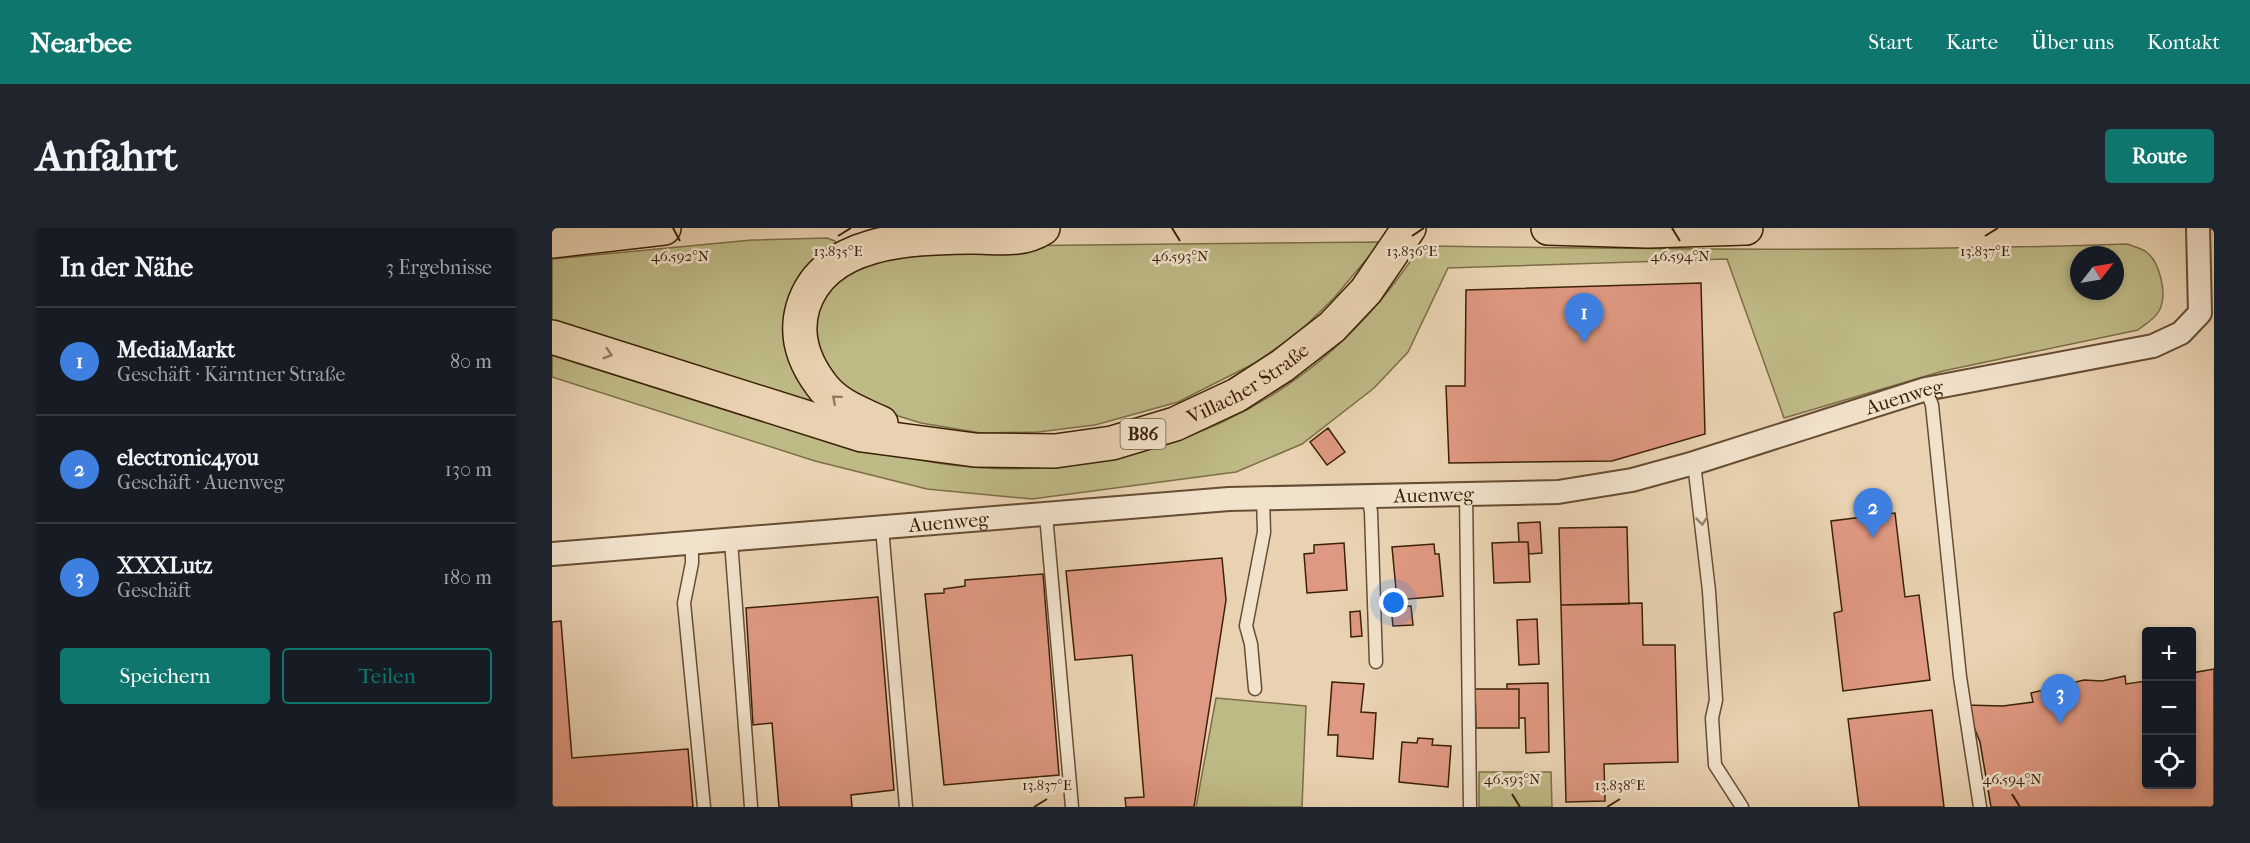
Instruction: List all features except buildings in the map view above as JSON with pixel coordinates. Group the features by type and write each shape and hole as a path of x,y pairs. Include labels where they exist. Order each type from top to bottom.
{"main road":[{"path":"552,241 634,229 664,228"},
{"path":"926,442 840,403 821,385 804,356 798,324 806,297 827,268 890,242 935,237 1029,237 1043,228"},
{"name":"Villacher Straße","path":"926,442 975,450 1044,451 1112,443 1175,424 1237,395 1282,366 1332,327 1366,291 1409,228"},
{"path":"1548,228 1648,231 1746,228"},
{"path":"552,337 862,435 926,442"}],"street":[{"name":"Auenweg","path":"552,554 1263,498 1558,492 1632,480 1694,463 1926,389 2153,346 2181,333 2200,313 2198,228"}],"lane":[{"path":"1926,389 1932,405 1960,676 1980,807"},
{"path":"1694,463 1709,591 1716,700 1712,718 1714,765 1742,807"},
{"path":"1368,495 1371,512 1376,662"},
{"path":"1466,495 1470,807"},
{"path":"1255,689 1251,644 1246,626 1264,532 1263,498"},
{"path":"1046,514 1072,807"},
{"path":"882,528 906,807"},
{"path":"731,541 751,807"},
{"path":"692,544 692,563 684,603 704,807"}],"shaded area":[{"path":"827,238 835,241 835,246 811,267 818,406 552,326 552,259 752,240"},
{"path":"1381,242 1334,298 1297,334 1255,363 1178,402 1095,425 1038,432 981,433 921,423 882,411 851,396 822,360 815,334 818,310 830,288 860,264 986,246"},
{"path":"2127,244 2143,250 2155,262 2161,279 2162,304 2152,319 2138,330 1943,371 1784,418 1727,259 1448,268 1408,352 1374,388 1302,444 1236,472 1032,499 927,489 815,461 552,377 552,350 893,454 937,463 996,468 1054,467 1112,459 1169,443 1223,422 1275,393 1322,359 1365,318 1421,246 1951,248"},
{"path":"1216,698 1306,706 1302,807 1196,807"},
{"path":"1479,772 1551,772 1552,807 1479,807"}],"place":[{"name":"MediaMarkt","path":"1584,343"},
{"name":"electronic4you","path":"1873,538"},
{"name":"XXXLutz","path":"2060,724"}]}
